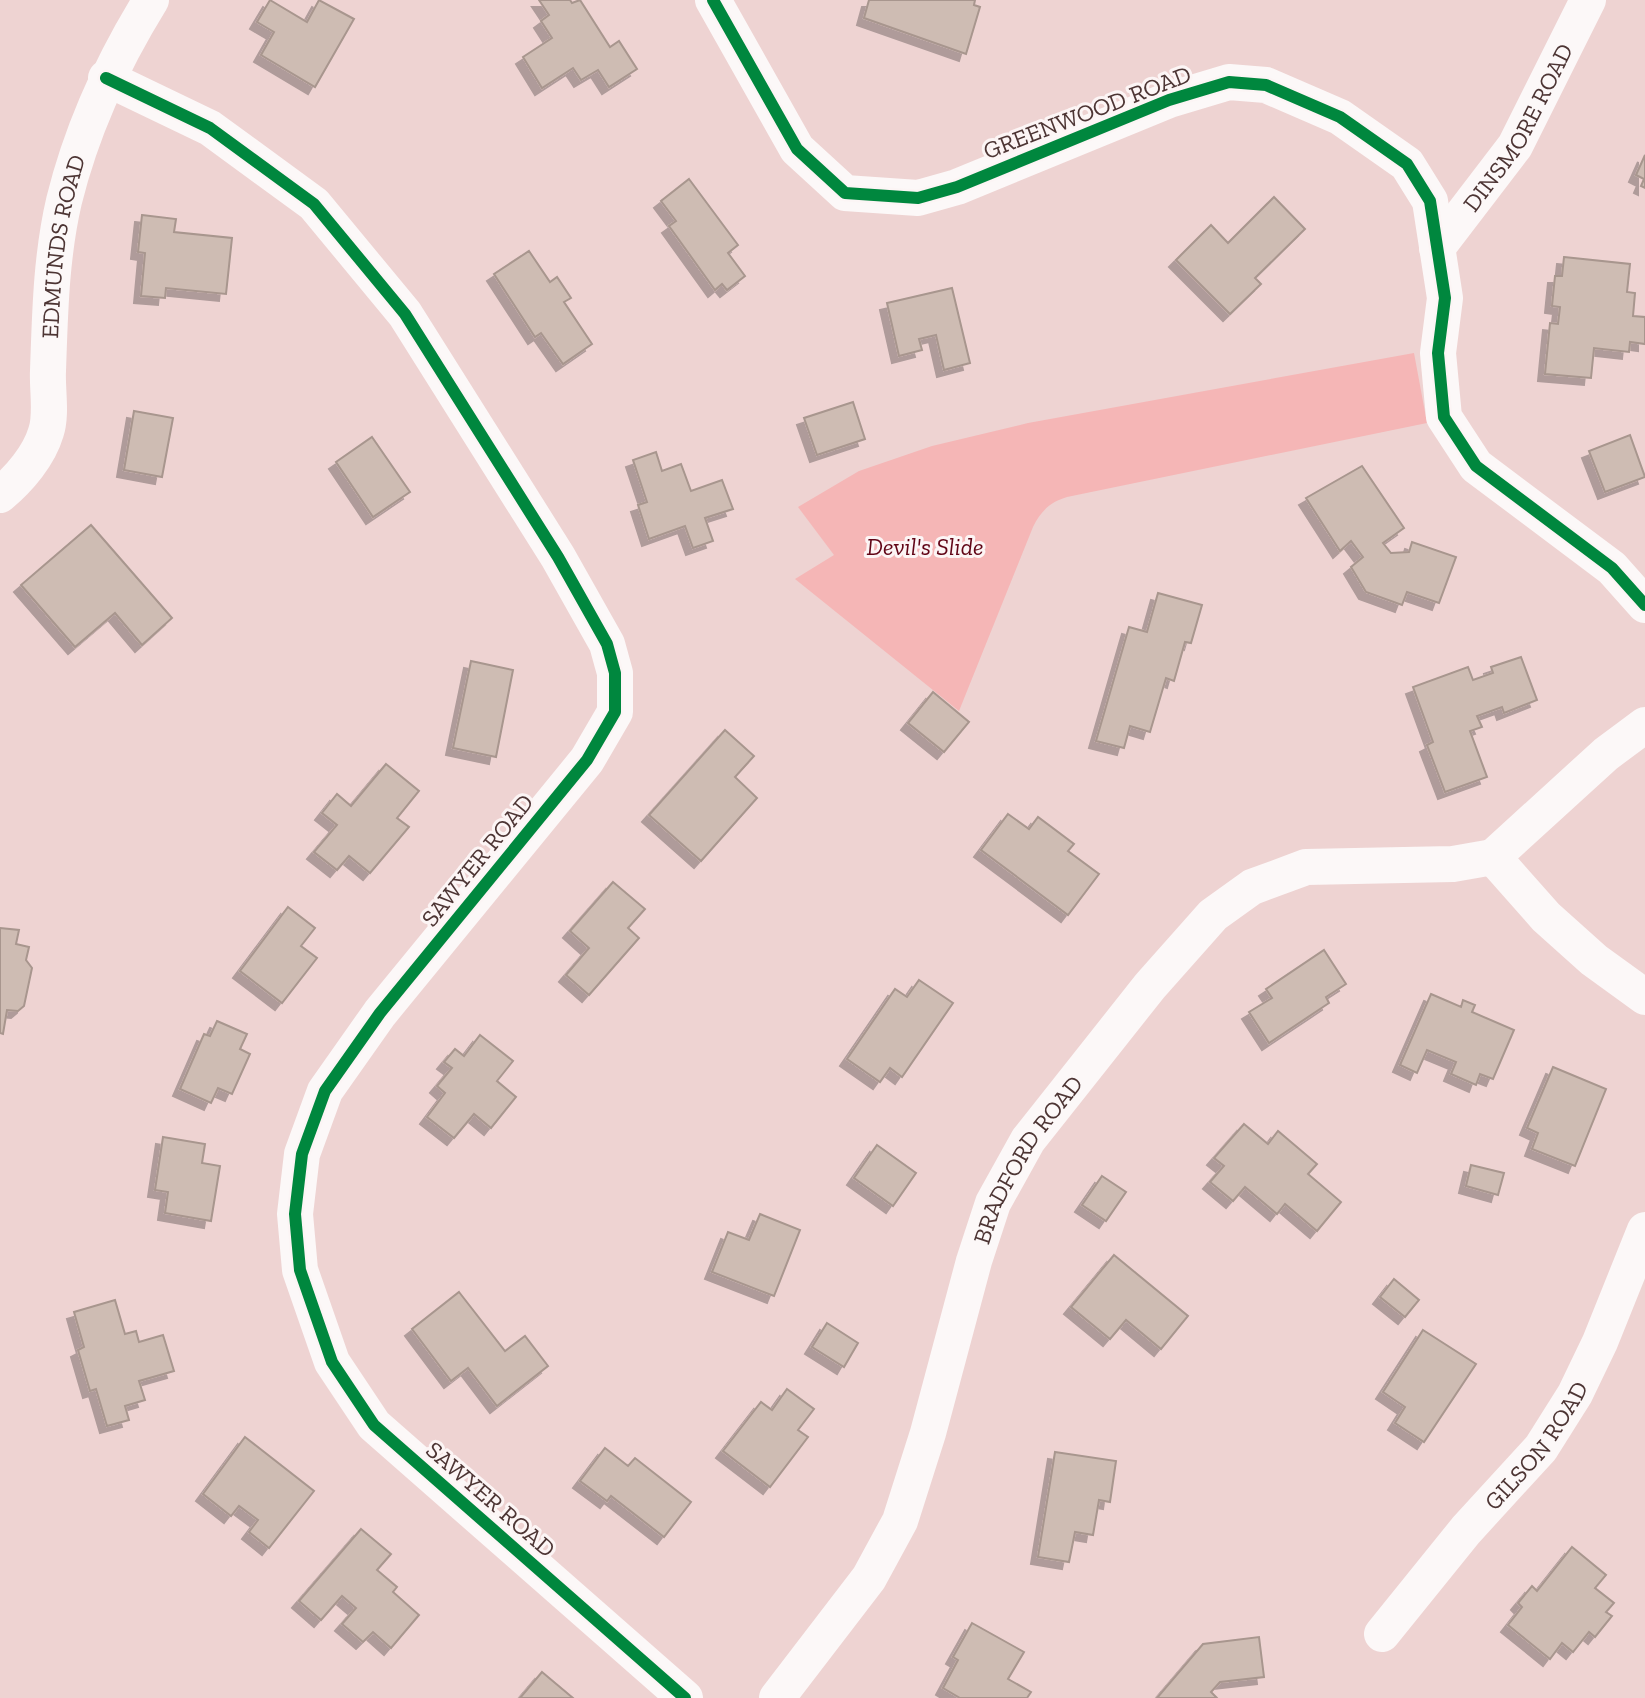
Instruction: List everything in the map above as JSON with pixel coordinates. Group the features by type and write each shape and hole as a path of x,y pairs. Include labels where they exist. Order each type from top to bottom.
{"street":[{"name":"EDMUNDS ROAD","path":"0,495 32,461 47,430 52,261 64,201 85,129 106,78 151,0"},
{"name":"GREENWOOD ROAD","path":"713,0 797,149 845,193 918,198 957,187 1169,100 1229,82 1266,85 1340,117 1407,164 1430,201 1445,298 1438,353 1444,417 1476,466 1612,568 1645,605"},
{"name":"DINSMORE ROAD","path":"1437,248 1515,146 1588,0"},
{"name":"SAWYER ROAD","path":"106,78 210,128 314,204 405,314 558,557 607,644 615,673 615,712 587,760 380,1013 325,1091 302,1154 295,1214 297,1242 300,1270 332,1362 374,1425 685,1698"},
{"path":"1645,725 1606,754 1493,857 1546,917 1594,960 1645,997"},
{"name":"BRADFORD ROAD","path":"777,1698 869,1578 900,1521 993,1203 1028,1140 1150,986 1213,915 1252,887 1306,867 1453,864 1493,857"},
{"name":"GILSON ROAD","path":"1382,1634 1466,1530 1541,1448 1575,1394 1600,1342 1645,1230"}],"green space":[{"name":"Devil's Slide","path":"1414,353 1427,423 1067,497 1051,504 1033,527 959,711 795,579 834,555 798,507 859,471 932,446 1028,423"}],"building":[{"path":"270,0 307,22 319,0 354,19 315,87 261,55 274,32 257,22"},
{"path":"539,0 570,0 572,3 580,0 610,47 619,41 637,69 609,87 598,70 581,80 573,68 542,88 523,57 552,38 541,21 549,15"},
{"path":"869,0 975,0 974,5 980,7 966,54 864,18"},
{"path":"1645,155 1645,188 1641,186 1644,179 1636,175"},
{"path":"689,179 738,245 728,253 745,276 727,290 722,284 715,290 669,226 676,221 661,201"},
{"path":"1274,197 1305,229 1255,278 1261,284 1230,314 1176,260 1211,225 1228,243"},
{"path":"142,215 176,219 174,232 232,238 226,294 166,288 165,298 141,296 145,253 138,252"},
{"path":"529,251 550,282 557,277 571,298 564,302 592,344 563,364 541,333 535,337 494,274"},
{"path":"1564,257 1630,264 1627,292 1635,293 1633,316 1645,317 1645,344 1630,342 1629,352 1594,348 1591,378 1545,374 1550,323 1558,324 1560,307 1552,306 1555,276 1562,276"},
{"path":"952,288 970,363 944,370 936,335 919,339 922,350 899,356 887,303"},
{"path":"853,402 865,439 817,455 804,418"},
{"path":"134,411 173,418 162,477 124,470"},
{"path":"1630,435 1645,477 1605,492 1589,451"},
{"path":"372,437 410,492 373,517 336,462"},
{"path":"656,452 662,471 681,464 691,491 722,480 733,509 705,518 713,541 693,548 685,526 649,539 638,505 647,502 633,460"},
{"path":"1362,466 1404,528 1383,543 1391,553 1409,552 1412,542 1456,557 1439,603 1407,592 1402,605 1366,592 1351,567 1363,557 1351,541 1340,551 1306,498"},
{"path":"91,525 172,618 142,645 115,613 75,647 21,585"},
{"path":"1158,593 1202,605 1191,643 1185,642 1174,681 1166,678 1150,732 1130,726 1124,748 1096,741 1129,627 1147,632"},
{"path":"1521,657 1537,700 1504,713 1502,707 1477,716 1482,727 1470,731 1487,777 1445,792 1427,745 1433,742 1413,687 1468,667 1473,680 1493,673 1491,667"},
{"path":"471,661 513,670 496,757 453,748"},
{"path":"933,692 969,722 944,752 908,723"},
{"path":"725,730 754,756 735,777 757,798 701,861 649,815"},
{"path":"386,764 419,791 397,818 409,827 370,873 349,856 337,870 314,852 337,825 322,813 337,794 351,806"},
{"path":"1008,814 1029,829 1038,817 1074,844 1068,851 1099,874 1068,915 981,850"},
{"path":"613,882 645,909 628,928 639,938 589,995 566,975 589,948 570,931"},
{"path":"288,907 315,928 301,946 317,958 282,1003 240,971"},
{"path":"0,928 19,930 16,944 29,947 26,960 32,968 24,1006 18,1011 7,1010 3,1034 0,1033"},
{"path":"1324,950 1346,984 1326,997 1329,1003 1269,1043 1249,1012 1272,998 1266,989"},
{"path":"919,980 953,1003 902,1077 890,1068 880,1082 847,1059 895,989 907,997"},
{"path":"1431,994 1461,1007 1463,1000 1475,1005 1472,1012 1514,1030 1493,1079 1480,1074 1476,1085 1451,1074 1456,1062 1427,1050 1417,1073 1400,1065"},
{"path":"217,1021 247,1034 240,1049 250,1054 232,1094 218,1088 211,1103 180,1089 204,1034 210,1036"},
{"path":"480,1035 513,1061 497,1081 516,1097 491,1128 474,1114 454,1138 427,1117 445,1093 437,1086 452,1068 444,1062 455,1049 464,1056"},
{"path":"1553,1067 1606,1089 1575,1166 1532,1149 1538,1133 1527,1128"},
{"path":"1244,1124 1268,1144 1278,1131 1317,1164 1308,1174 1341,1202 1317,1231 1285,1204 1277,1214 1245,1187 1233,1201 1210,1182 1224,1166 1214,1158"},
{"path":"163,1137 205,1144 202,1163 220,1166 211,1221 165,1213 168,1192 155,1190"},
{"path":"877,1145 916,1173 893,1206 854,1178"},
{"path":"1471,1165 1504,1173 1498,1195 1466,1186"},
{"path":"1102,1176 1126,1192 1106,1221 1082,1205"},
{"path":"760,1214 800,1230 774,1296 712,1272 728,1232 749,1240"},
{"path":"1114,1255 1188,1316 1161,1349 1126,1320 1110,1339 1071,1307"},
{"path":"1394,1279 1419,1300 1405,1317 1380,1297"},
{"path":"459,1292 505,1351 525,1336 548,1366 497,1406 468,1368 451,1381 412,1329"},
{"path":"115,1300 125,1334 136,1331 139,1342 163,1335 174,1371 139,1381 145,1400 125,1406 129,1420 107,1426 96,1389 90,1391 78,1350 84,1347 74,1312"},
{"path":"827,1323 858,1343 844,1367 812,1347"},
{"path":"1423,1330 1476,1364 1424,1442 1395,1423 1405,1407 1383,1392"},
{"path":"787,1389 814,1409 798,1430 808,1437 770,1487 723,1451 761,1402 772,1410"},
{"path":"245,1437 314,1491 269,1548 249,1532 258,1520 239,1506 231,1516 203,1494"},
{"path":"605,1448 628,1466 635,1458 691,1502 664,1537 611,1496 607,1501 580,1481"},
{"path":"1055,1452 1116,1461 1110,1502 1099,1500 1093,1535 1075,1532 1069,1562 1038,1557"},
{"path":"361,1529 391,1554 377,1570 397,1587 393,1592 419,1615 391,1648 373,1632 363,1642 342,1624 356,1608 342,1596 321,1620 299,1601"},
{"path":"1572,1547 1606,1575 1595,1588 1614,1603 1606,1612 1612,1616 1595,1637 1589,1632 1573,1652 1562,1643 1550,1659 1508,1625 1522,1607 1518,1603 1532,1586 1537,1591"},
{"path":"972,1623 1024,1652 1008,1679 1031,1692 1027,1698 960,1698 943,1688 958,1660 953,1657"},
{"path":"1259,1637 1264,1677 1220,1682 1211,1692 1217,1698 1157,1698 1203,1644"},
{"path":"542,1672 573,1698 520,1698"}],"cycle path":[{"path":"713,0 797,149 845,193 918,198 957,187 1169,100 1229,82 1266,85 1340,117 1407,164 1430,201 1445,298 1438,353 1444,417 1476,466 1612,568 1645,605"},
{"path":"106,78 210,128 314,204 405,314 558,557 607,644 615,673 615,712 587,760 380,1013 325,1091 302,1154 295,1214 300,1270 332,1362 374,1425 685,1698"}]}
